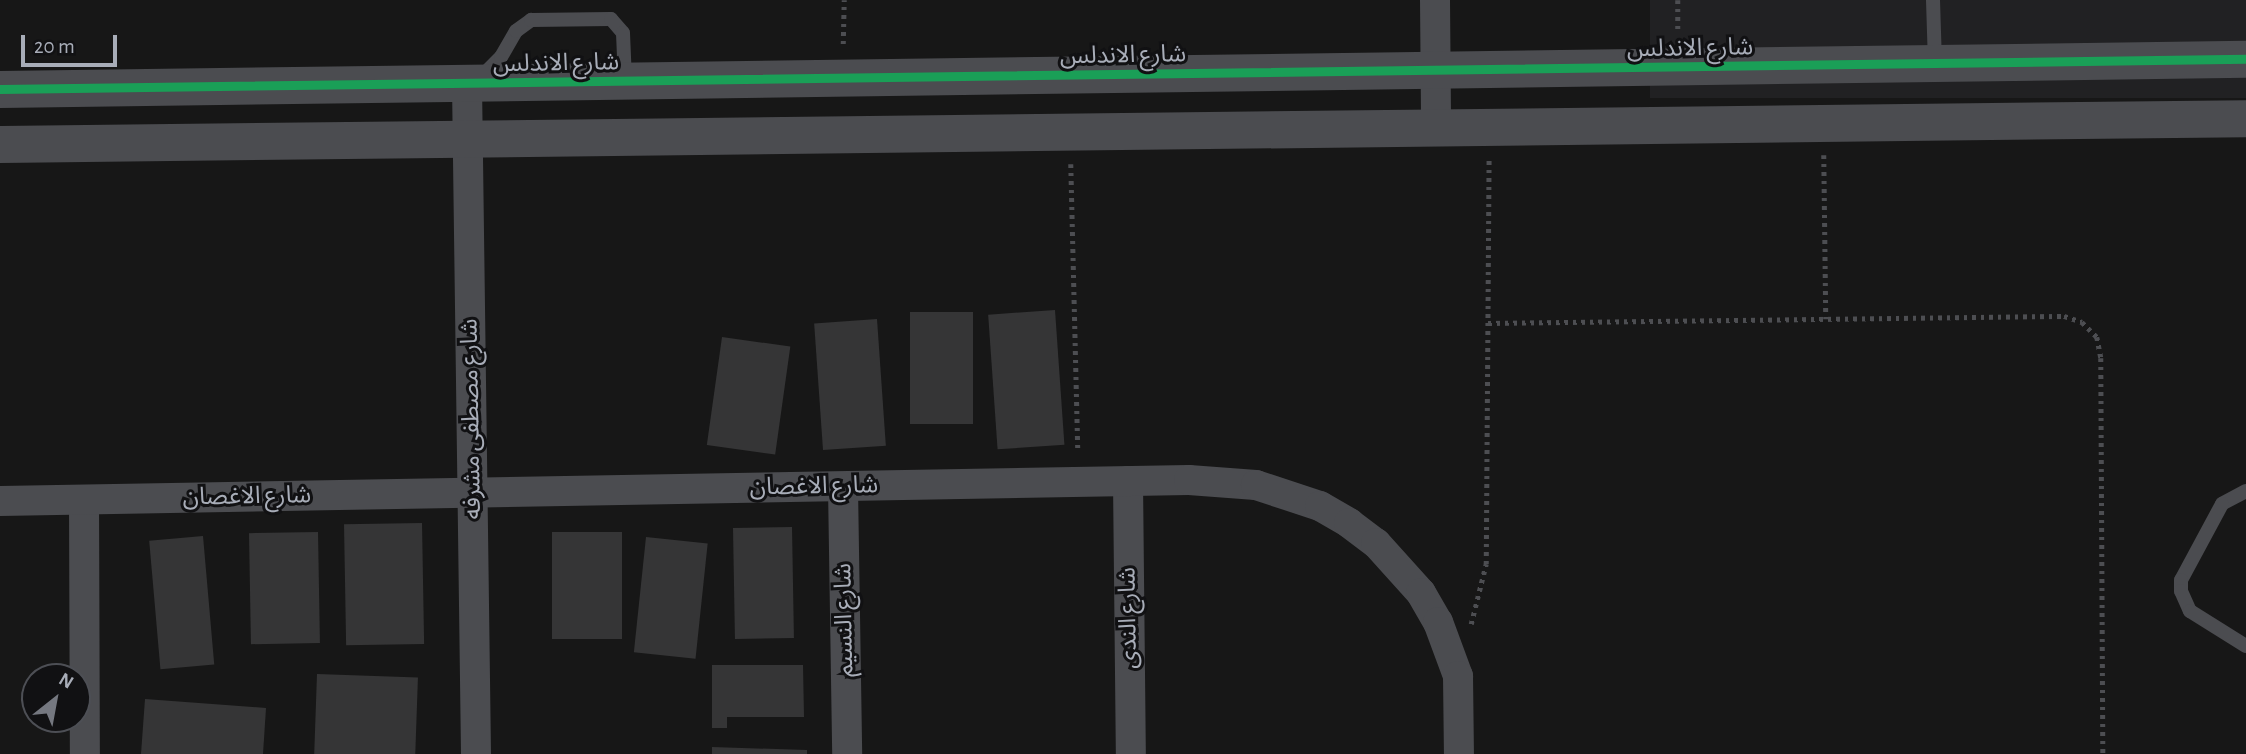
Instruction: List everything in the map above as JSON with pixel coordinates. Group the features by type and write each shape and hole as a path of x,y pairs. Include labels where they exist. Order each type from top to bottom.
{"street":[{"path":"1435,0 1436,127"},
{"name":"شارع الاندلس","path":"0,89 2246,59"},
{"name":"شارع مصطفى مشرفه","path":"467,84 476,754"},
{"path":"0,144 2246,118"},
{"name":"شارع الندى","path":"1128,481 1131,754"},
{"name":"شارع الاغصان","path":"0,501 1222,481 1288,493 1320,506 1376,543 1400,566 1427,603 1451,653 1458,676 1460,754"},
{"name":"شارع النسيم","path":"843,487 847,754"},
{"path":"84,500 85,754"}],"lane":[{"path":"1933,0 1935,65"},
{"path":"467,84 495,65 516,31 531,20 611,19 623,33 625,82"},
{"path":"2246,491 2221,504 2181,580 2181,591 2190,611 2246,646"}],"path":[{"path":"843,79 844,0"},
{"path":"1823,122 1826,319"},
{"path":"1451,653 1474,618 1486,564 1490,127"},
{"path":"1070,131 1079,482"},
{"path":"1488,323 2064,316 2082,322 2097,337 2101,358 2104,754"}],"shaded area":[{"path":"1650,0 2246,0 2246,98 1650,98"}],"building":[{"path":"1055,310 1064,445 998,449 988,315"},
{"path":"910,312 973,312 973,424 910,424"},
{"path":"877,319 886,446 823,450 814,323"},
{"path":"722,337 790,347 775,455 707,445"},
{"path":"422,523 424,644 346,645 344,524"},
{"path":"792,527 794,638 735,639 733,528"},
{"path":"318,532 320,643 251,644 249,533"},
{"path":"552,532 622,532 622,639 552,639"},
{"path":"203,536 214,665 160,669 149,541"},
{"path":"646,537 708,543 696,659 634,652"},
{"path":"712,665 803,665 804,717 727,717 727,728 712,728"},
{"path":"317,674 418,678 415,754 314,754"},
{"path":"145,699 266,708 263,754 141,754"},
{"path":"712,747 807,750 807,754 712,754"}],"cycle path":[{"path":"0,89 2246,59"}]}
